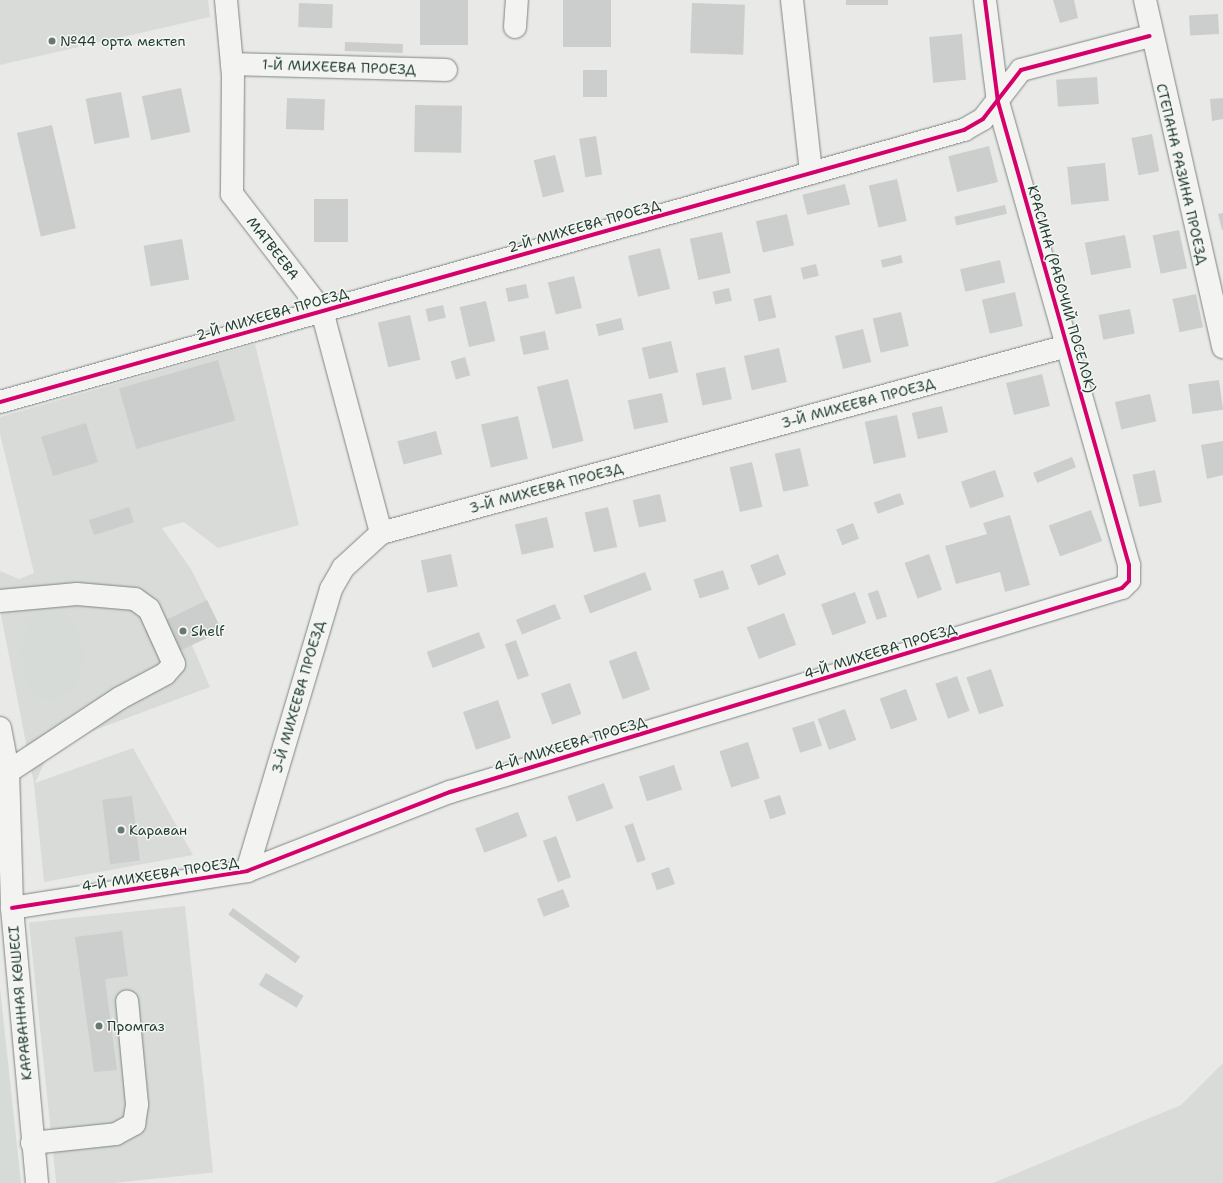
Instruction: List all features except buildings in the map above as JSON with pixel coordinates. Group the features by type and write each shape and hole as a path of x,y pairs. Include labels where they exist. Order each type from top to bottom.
{"street":[{"name":"МАТВЕЕВА","path":"226,0 232,64 232,194 322,311 381,533"},
{"path":"515,27 517,0"},
{"path":"792,0 811,173"},
{"name":"КРАСИНА (РАБОЧИЙ ПОСЕЛОК)","path":"985,0 998,102 1129,565 1129,581"},
{"name":"СТЕПАНА РАЗИНА ПРОЕЗД","path":"1144,0 1150,36 1223,347"},
{"name":"2-Й МИХЕЕВА ПРОЕЗД","path":"0,402 964,130 983,118 998,102 1021,70 1150,36"},
{"name":"1-Й МИХЕЕВА ПРОЕЗД","path":"232,64 446,70"},
{"name":"3-Й МИХЕЕВА ПРОЕЗД","path":"247,871 331,589 343,568 381,533 1067,346"},
{"name":"4-Й МИХЕЕВА ПРОЕЗД","path":"12,908 247,871 450,792 1114,592 1129,581"},
{"path":"0,601 77,594 135,599 149,610 174,664 165,674 120,698 4,774"},
{"name":"КАРАВАННАЯ КӨШЕСІ","path":"0,728 12,908 36,1183"},
{"path":"0,939 12,908"},
{"path":"32,1143 116,1134 134,1124 138,1104 127,1001"}],"shaded area":[{"name":"№44 орта мектеп","path":"0,0 208,0 210,17 0,65"},
{"path":"255,344 299,525 218,548 184,522 162,528 191,569 222,631 192,645 210,687 52,746 35,783 133,748 193,855 44,882 34,784 0,610 0,571 19,579 34,573 0,434 0,417"},
{"path":"53,610 64,613 73,623 80,638 83,657 76,688 55,701 37,696 29,688 21,654 28,622 39,612"},
{"path":"185,906 213,1173 113,1183 56,1183 29,922"},
{"path":"0,988 21,1183 0,1183"},
{"path":"1223,1063 1223,1183 993,1183 1181,1105"}],"cycle path":[{"path":"12,908 247,871 450,792 1122,588 1129,581 1129,565 998,102 985,0"},
{"path":"0,402 964,130 983,119 1021,70 1150,36"}],"place":[{"name":"№44 орта мектеп","path":"52,41"},
{"name":"Shelf","path":"183,631"},
{"name":"Караван","path":"121,830"},
{"name":"Промгаз","path":"99,1026"}]}
